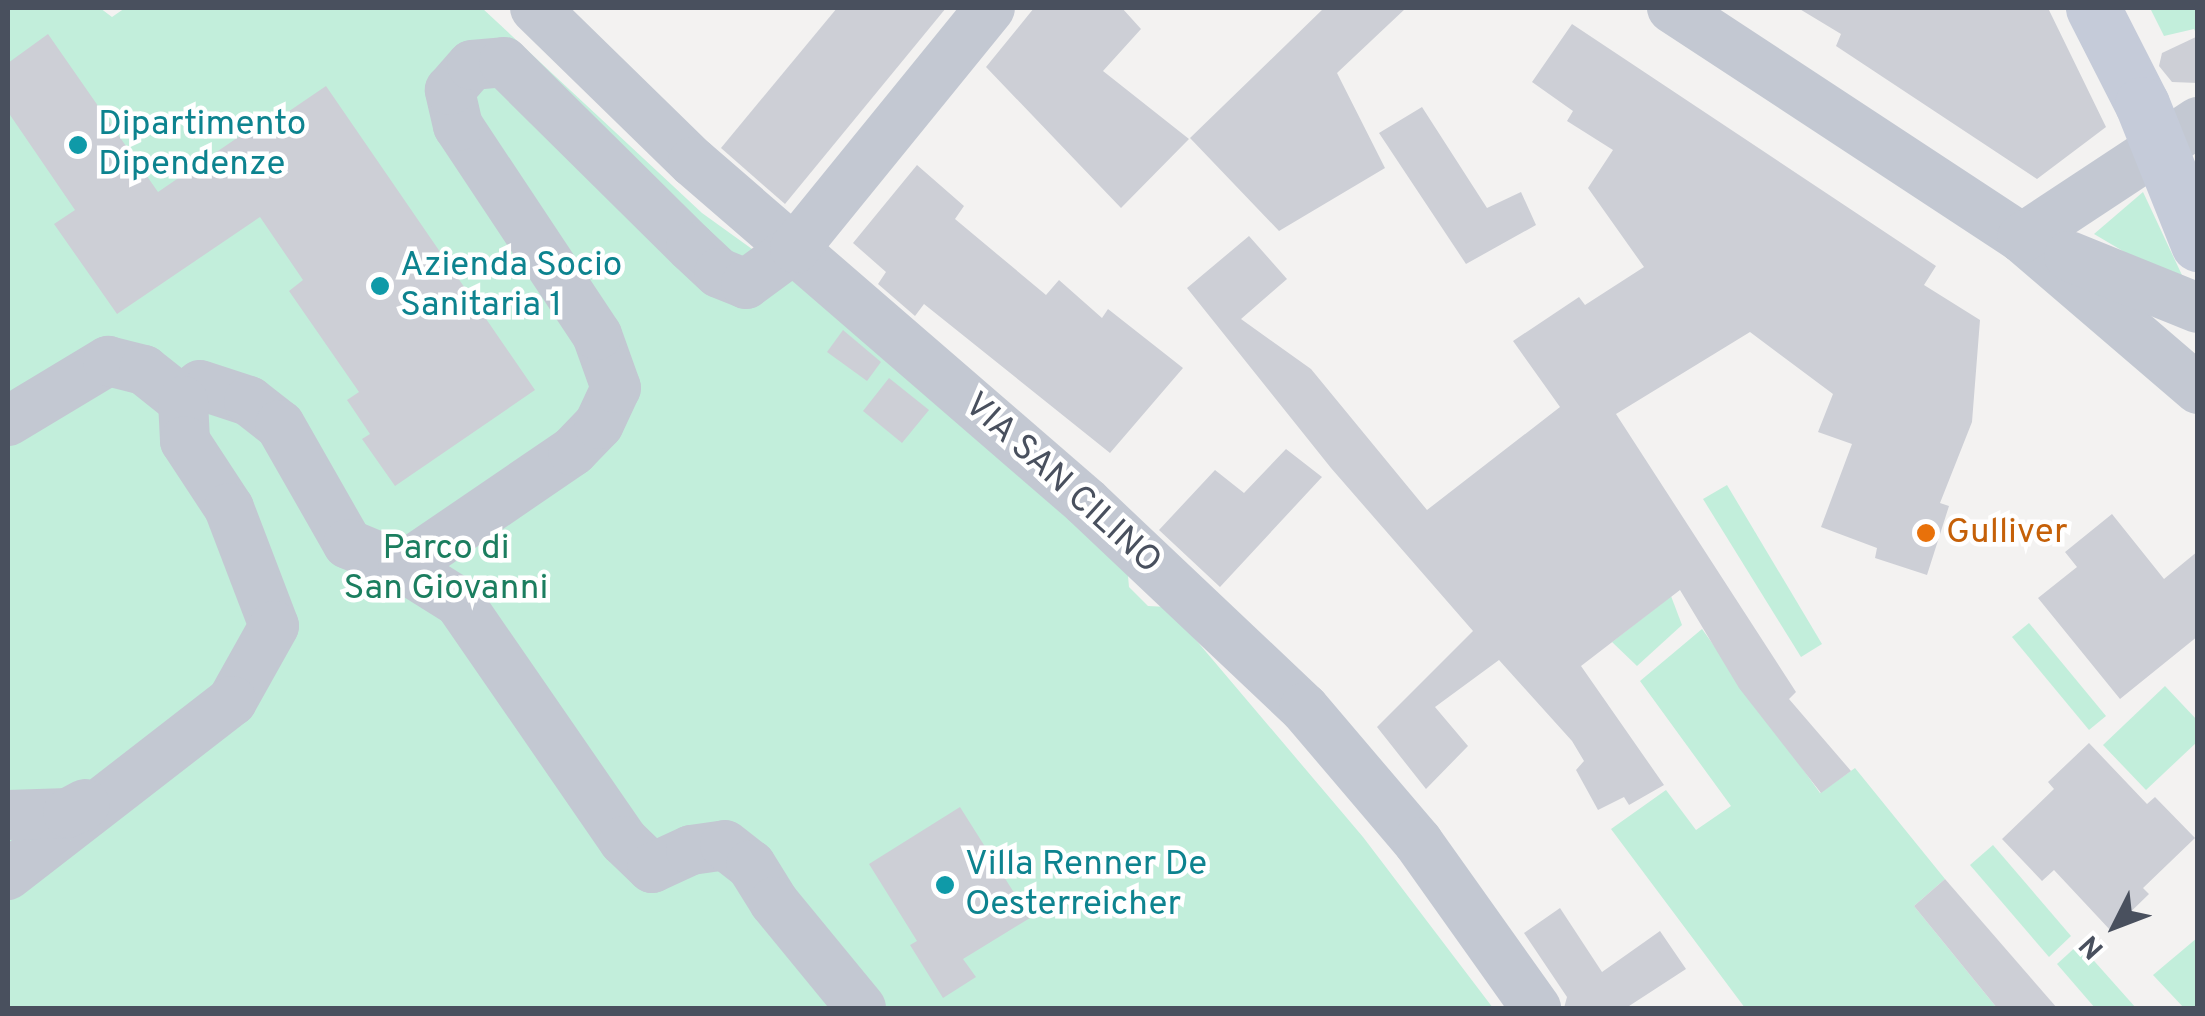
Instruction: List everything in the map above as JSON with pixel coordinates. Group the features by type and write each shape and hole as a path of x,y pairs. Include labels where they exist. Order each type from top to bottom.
{"street":[{"name":"VIA SAN CILINO","path":"536,8 693,162 1086,502 1304,708 1418,842 1536,1008"},
{"path":"403,568 572,451 599,424 616,388 597,334 458,126 450,90 472,65 504,62 718,273 746,284 795,248 990,8"},
{"path":"1672,8 2022,238 2198,389"},
{"path":"2093,8 2179,135 2198,244"},
{"path":"2022,238 2179,135"},
{"path":"2022,238 2198,308"},
{"path":"8,421 108,361 144,370 183,401"},
{"path":"8,875 103,796 232,701 274,626 229,508 184,442 183,401 200,385 248,401 280,425 348,544 403,568 459,602 624,841 652,868 691,850 724,846 751,864 774,902 861,1008"},
{"path":"8,815 68,813 103,796"}],"green space":[{"name":"Parco di San Giovanni","path":"8,8 100,8 112,17 125,8 482,8 702,213 777,267 1127,565 1129,587 1148,606 1168,607 1363,837 1493,1008 8,1008"},
{"path":"2150,8 2197,8 2197,35 2194,29 2164,36"},
{"path":"2143,192 2189,290 2094,234"},
{"path":"1727,485 1822,644 1801,657 1703,499"},
{"path":"1671,596 1682,625 1637,666 1612,642"},
{"path":"2029,623 2106,716 2089,730 2012,637"},
{"path":"1702,629 1820,793 1855,768 1945,879 1914,906 1997,1008 1745,1008 1611,829 1666,790 1696,830 1731,806 1640,681"},
{"path":"2165,686 2197,720 2197,742 2146,790 2103,745"},
{"path":"1993,845 2071,936 2049,957 1970,865"},
{"path":"2197,938 2197,1008 2184,1008 2153,975"},
{"path":"2079,944 2136,1008 2095,1008 2057,964"}],"building":[{"path":"837,8 946,8 785,204 721,148"},
{"path":"1034,8 1122,8 1141,29 1103,71 1189,139 1121,208 986,67"},
{"path":"1324,8 1406,8 1337,73 1385,168 1279,231 1190,138"},
{"path":"1798,8 2048,8 2106,127 2037,179 1836,46 1841,34"},
{"path":"1572,24 1936,266 1924,285 1980,320 1972,422 1940,503 1949,506 1927,575 1875,558 1877,548 1821,527 1852,444 1818,432 1833,394 1750,332 1616,414 1796,692 1789,699 1851,771 1821,793 1739,688 1680,590 1581,666 1664,785 1629,805 1624,797 1598,810 1576,770 1584,761 1572,741 1499,660 1435,707 1468,746 1426,789 1377,727 1473,631 1331,468 1187,288 1249,236 1287,279 1241,319 1311,369 1427,510 1560,407 1513,341 1579,297 1585,305 1644,267 1588,188 1613,150 1567,121 1573,111 1532,82"},
{"name":"Azienda Socio Sanitaria 1","path":"48,34 158,192 275,112 279,118 326,86 535,390 395,486 362,439 370,434 347,400 359,392 289,291 303,280 260,217 117,314 54,224 75,210 8,112 8,63"},
{"path":"2198,36 2198,83 2172,82 2159,66 2162,53"},
{"path":"1422,107 1487,208 1521,192 1536,225 1466,264 1379,133"},
{"path":"917,165 964,206 955,219 1046,295 1059,280 1102,318 1108,309 1183,368 1110,453 924,304 915,316 878,284 886,272 853,243"},
{"path":"843,330 881,362 867,381 827,352"},
{"path":"889,378 929,410 902,443 863,411"},
{"path":"1286,449 1322,477 1220,587 1159,530 1215,470 1244,493"},
{"path":"2112,514 2164,579 2198,551 2198,636 2120,699 2038,598 2077,567 2065,552"},
{"path":"2089,743 2147,804 2155,797 2195,838 2143,888 2149,894 2111,931 2054,870 2042,881 2002,839 2054,789 2048,782"},
{"name":"Villa Renner De Oesterreicher","path":"960,807 1030,918 963,959 976,977 943,998 910,945 917,941 869,864"},
{"path":"1945,879 2057,1008 1997,1008 1914,906"},
{"path":"1560,908 1602,972 1660,931 1686,969 1626,1008 1564,1008 1567,997 1524,933"}],"place":[{"name":"Dipartimento Dipendenze","path":"78,145"},
{"name":"Azienda Socio Sanitaria 1","path":"380,286"},
{"name":"Gulliver","path":"1926,533"},
{"name":"Villa Renner De Oesterreicher","path":"945,885"}]}
